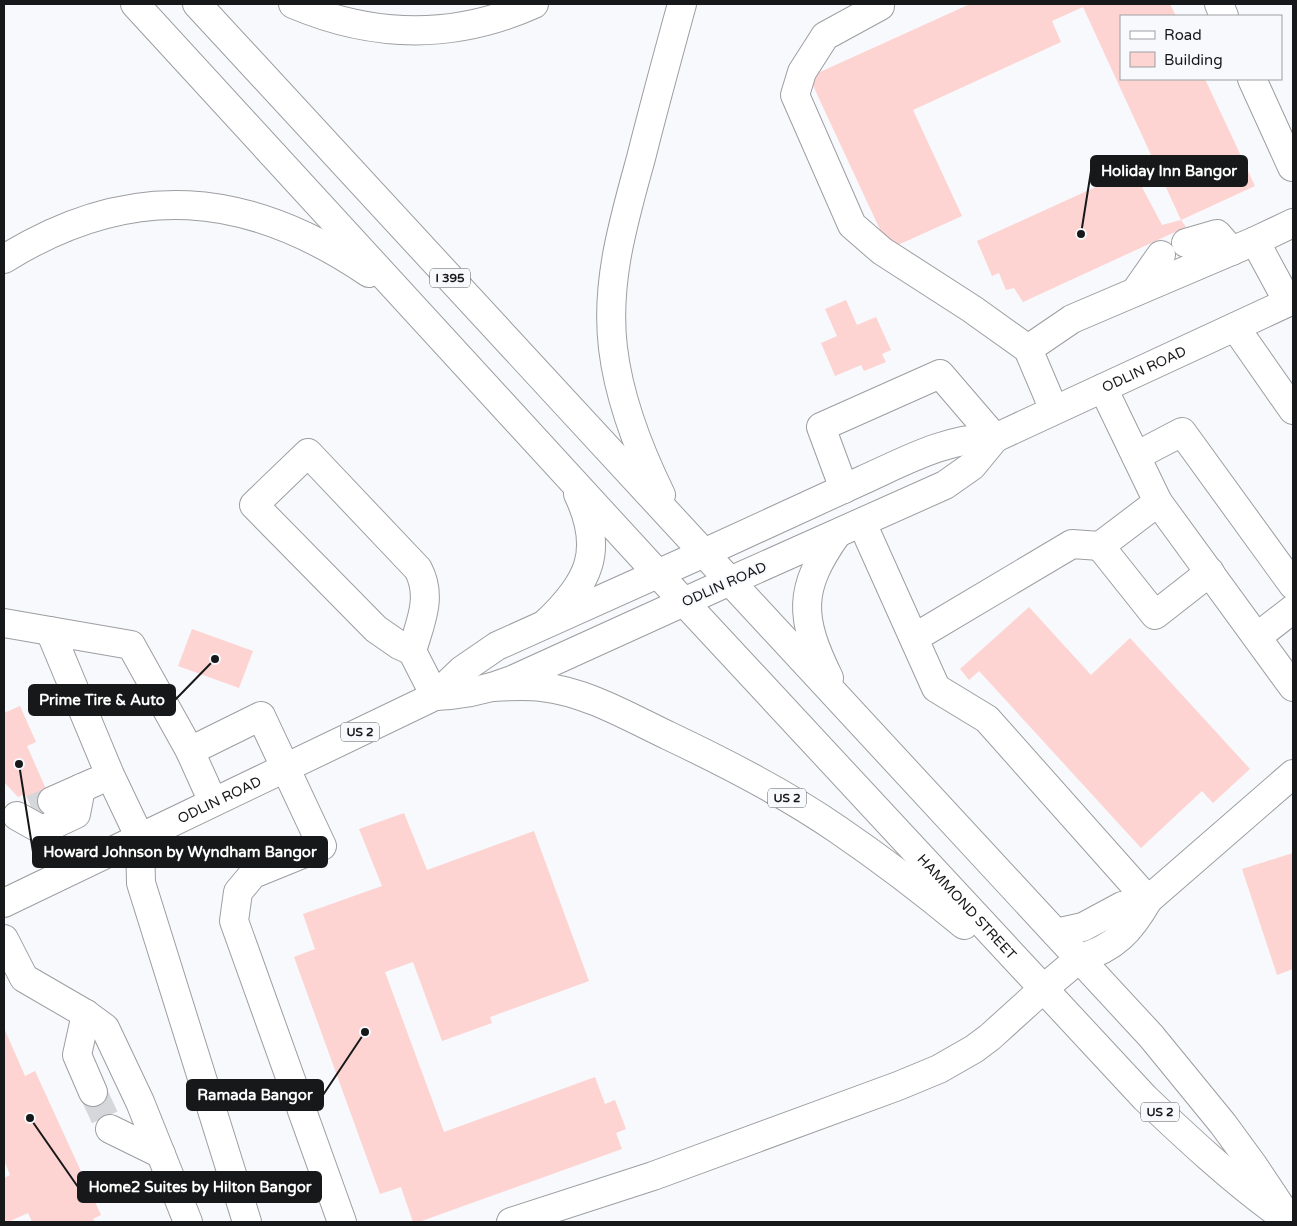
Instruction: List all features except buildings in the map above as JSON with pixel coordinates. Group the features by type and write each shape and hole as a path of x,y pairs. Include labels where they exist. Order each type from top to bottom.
{"main road":[{"path":"135,4 567,475 581,501 590,526 590,559 587,570 577,589 569,600 545,624"},
{"name":"I 395","path":"197,4 704,553"},
{"path":"293,4 340,21 370,28 430,31 460,27 506,15 534,4"},
{"path":"674,520 644,459 627,412 613,347 611,306 614,263 682,4"},
{"path":"882,5 825,36 802,72 795,95 852,225 882,251 972,308 1028,349 1054,410"},
{"path":"1252,80 1293,172"},
{"path":"4,259 42,237 95,216 133,207 202,206 266,219 307,236 350,260 416,310"},
{"path":"1028,349 1072,318 1244,246 1293,223"},
{"path":"1186,243 1217,234 1244,246 1290,301"},
{"path":"1135,292 1161,255"},
{"name":"ODLIN ROAD","path":"4,903 435,696 462,670 481,656 510,640 915,457 949,444 966,440 995,438 1290,301"},
{"path":"1235,327 1293,410"},
{"path":"844,489 821,427 940,374 995,438"},
{"path":"1103,388 1158,502 1293,687"},
{"path":"1136,456 1182,432 1293,585"},
{"name":"ODLIN ROAD","path":"435,696 458,695 493,687 928,493 972,466 995,438"},
{"path":"412,651 426,600 425,584 418,569 308,453 254,505 376,629 399,646 412,651 435,696"},
{"name":"HAMMOND STREET","path":"567,475 1145,1098 1222,1170 1291,1222"},
{"path":"914,638 1072,544 1100,546 1158,502"},
{"path":"847,706 820,659 810,631 807,609 808,594 817,565 850,528 914,638 936,688 987,719 1148,900"},
{"path":"1100,546 1155,615 1210,572"},
{"name":"HAMMOND STREET","path":"704,553 1151,1036 1191,1083 1253,1165 1291,1222"},
{"path":"1257,637 1293,609"},
{"path":"4,622 50,632 131,645 190,751 213,802"},
{"path":"50,632 110,775 140,838 142,883 246,1222"},
{"name":"US 2","path":"493,687 542,686 580,696 732,767 804,808 869,851 945,909 1043,989"},
{"path":"190,751 261,716 322,846 253,874 238,892 234,921 342,1222"},
{"path":"511,1222 662,1173 889,1090 939,1069 974,1049 1080,958 1103,950 1122,935 1132,925 1148,900 1293,774"},
{"path":"81,788 76,814 42,830 26,812 110,775"},
{"path":"1056,932 1083,928 1122,906 1148,900"},
{"path":"4,939 24,978 86,1014 105,1028 140,1102 188,1222"},
{"path":"86,1014 77,1055 93,1092"},
{"path":"110,1129 161,1154"}],"tunnel":[{"path":"32,809 52,801"},
{"path":"93,1092 110,1129"}],"place":[{"name":"Holiday Inn Bangor","path":"1081,234"},
{"name":"Prime Tire & Auto","path":"215,659"},
{"name":"Howard Johnson by Wyndham Bangor","path":"19,764"},
{"name":"Ramada Bangor","path":"365,1032"},
{"name":"Home2 Suites by Hilton Bangor","path":"30,1118"}]}
